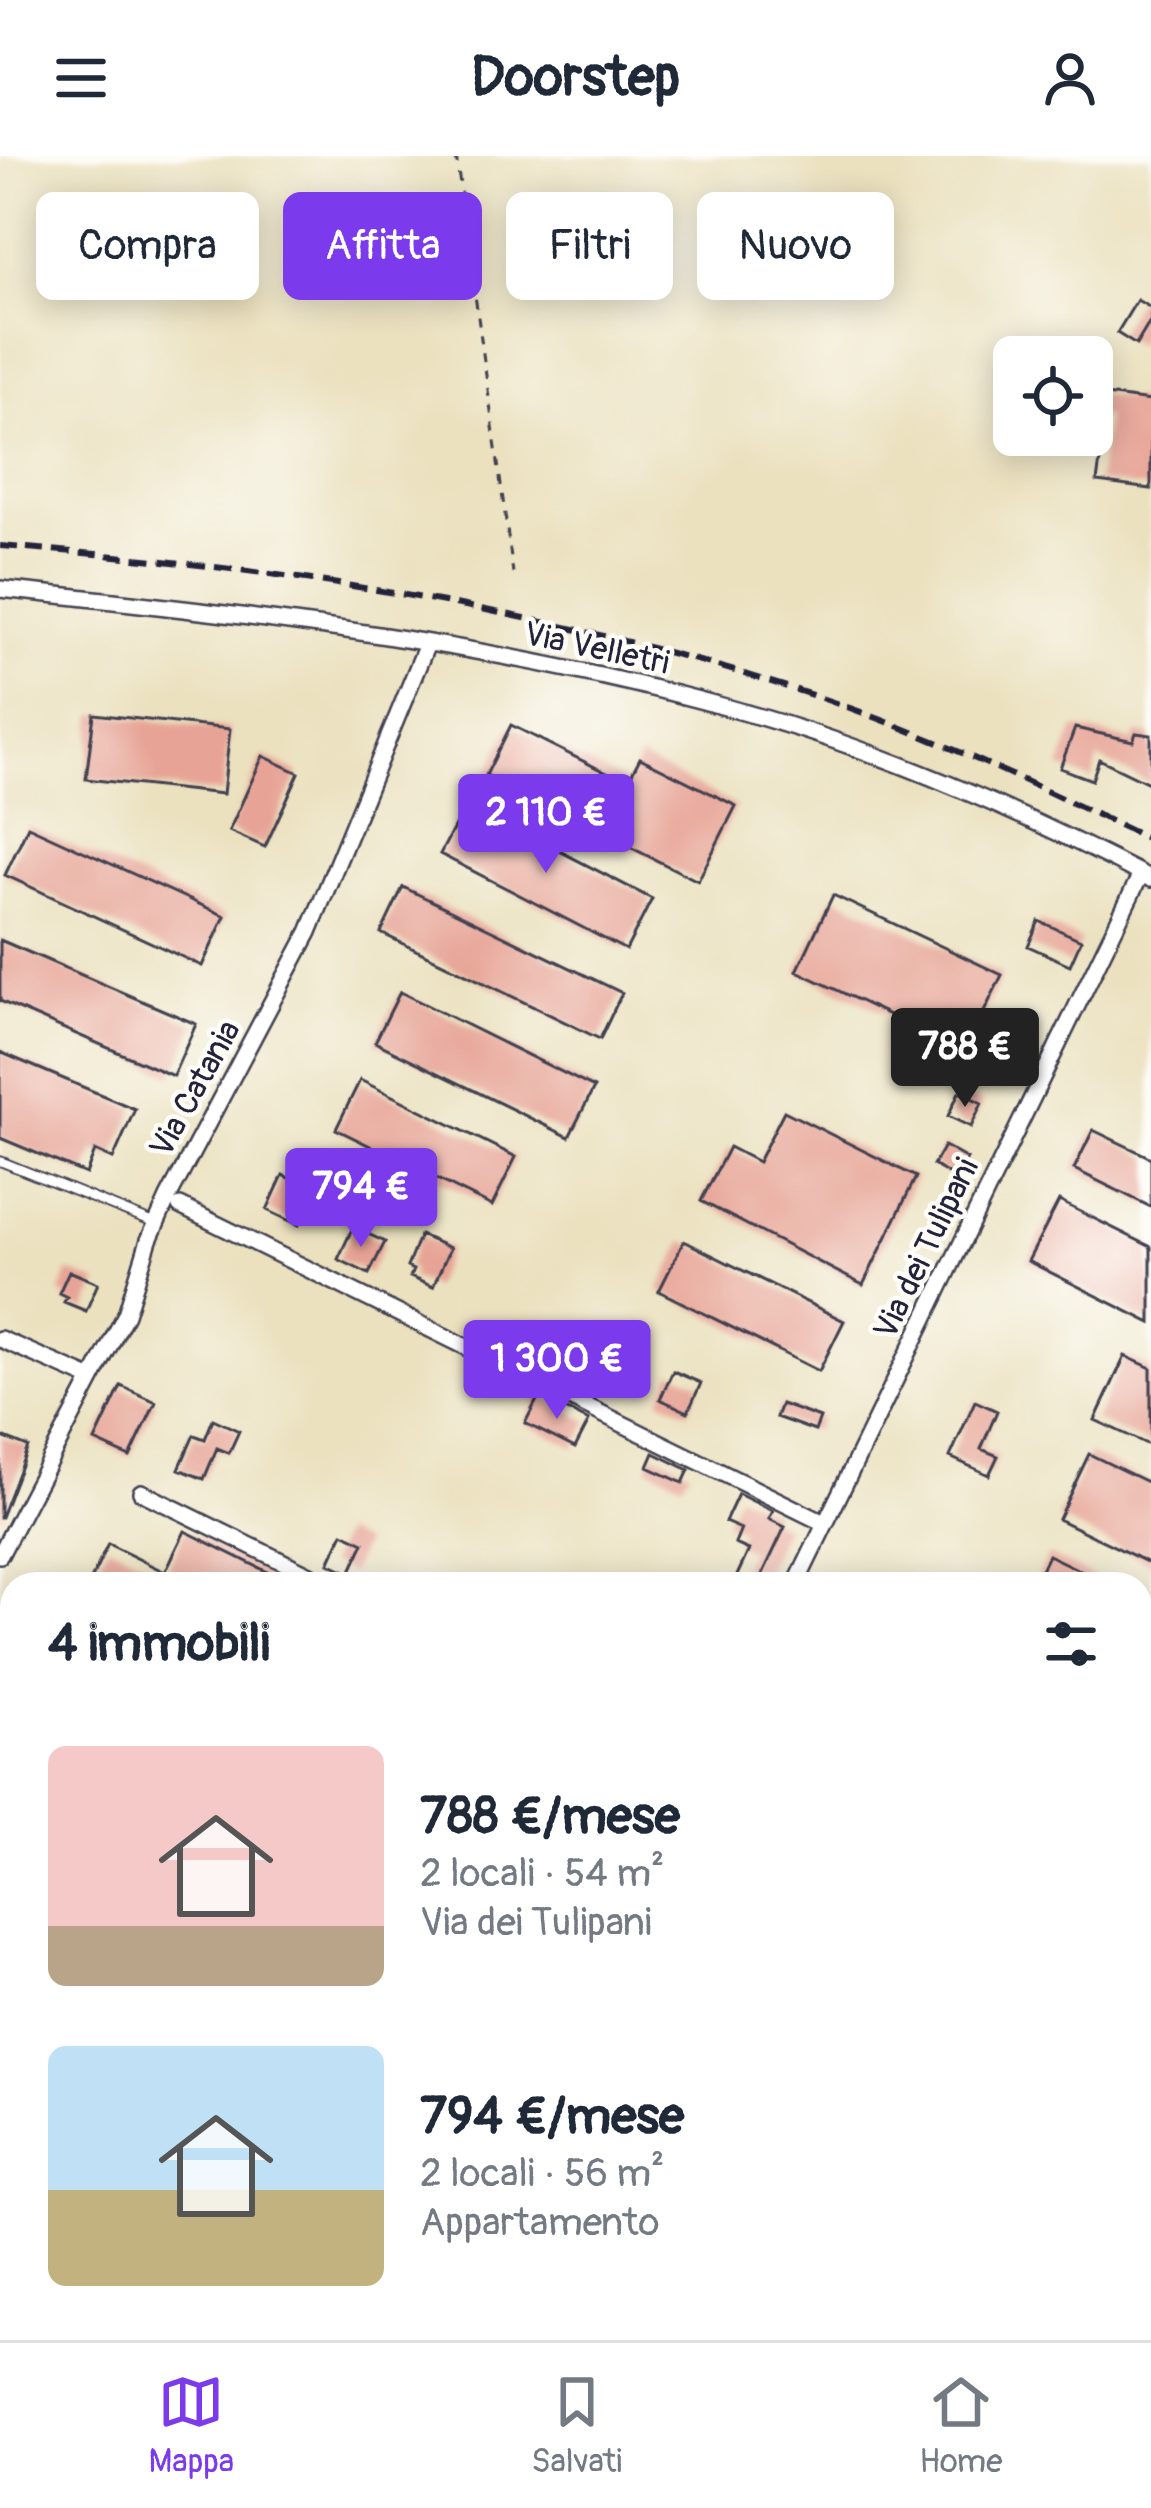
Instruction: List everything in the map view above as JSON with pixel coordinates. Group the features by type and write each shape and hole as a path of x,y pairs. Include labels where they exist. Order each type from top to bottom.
{"street":[{"name":"Via Velletri","path":"0,589 213,611 428,644 573,671 768,719 956,790 1146,877"},
{"name":"Via Catania","path":"0,1555 131,1303 156,1224 309,932 428,644"},
{"name":"Via dei Tulipani","path":"802,1572 1146,877"},
{"path":"181,1206 824,1523"},
{"path":"0,1339 92,1379"},
{"path":"141,1492 304,1572"}],"lane":[{"path":"0,1161 156,1224"}],"path":[{"path":"456,156 513,573"}],"building":[{"path":"1137,300 1151,308 1151,320 1136,345 1117,333"},
{"path":"1113,396 1151,401 1151,489 1097,482 1101,456 1113,456"},
{"path":"94,714 230,729 223,794 86,779"},
{"path":"511,725 627,783 640,758 736,806 698,881 486,775"},
{"path":"1075,728 1133,741 1136,733 1151,735 1151,784 1099,759 1092,780 1060,768"},
{"path":"263,756 299,773 265,847 229,831"},
{"path":"467,803 652,899 626,950 440,854"},
{"path":"28,826 225,916 202,966 5,875"},
{"path":"403,887 622,993 600,1039 381,933"},
{"path":"833,895 1002,975 965,1051 797,971"},
{"path":"1039,921 1081,940 1070,965 1028,946"},
{"path":"0,940 196,1024 173,1076 0,1001"},
{"path":"400,992 594,1088 569,1137 375,1042"},
{"path":"0,1052 135,1109 113,1159 95,1151 86,1174 0,1138"},
{"path":"360,1080 516,1157 492,1206 336,1129"},
{"path":"959,1092 982,1103 971,1127 948,1116"},
{"path":"784,1111 916,1177 863,1285 701,1201 729,1147 758,1162"},
{"path":"1093,1130 1151,1158 1151,1207 1074,1169"},
{"path":"944,1146 967,1159 956,1178 933,1165"},
{"path":"283,1175 316,1190 299,1225 267,1210"},
{"path":"1059,1201 1151,1247 1151,1323 1028,1261"},
{"path":"353,1227 385,1242 369,1274 338,1259"},
{"path":"420,1235 450,1248 433,1287 410,1277 413,1270 407,1267"},
{"path":"684,1241 844,1321 819,1371 659,1291"},
{"path":"69,1271 98,1283 86,1311 64,1302 67,1297 59,1293"},
{"path":"1125,1356 1151,1368 1151,1446 1095,1420"},
{"path":"673,1371 701,1383 688,1412 660,1399"},
{"path":"121,1386 156,1402 130,1457 95,1441"},
{"path":"539,1396 589,1421 575,1448 525,1423"},
{"path":"975,1401 997,1411 981,1449 998,1456 989,1475 950,1457"},
{"path":"781,1404 820,1418 815,1431 776,1417"},
{"path":"213,1419 239,1431 229,1453 217,1448 204,1479 179,1469 194,1435 205,1439"},
{"path":"0,1436 28,1447 1,1517 0,1517"},
{"path":"654,1453 689,1470 683,1483 648,1467"},
{"path":"1089,1454 1151,1484 1151,1564 1058,1519"},
{"path":"738,1494 773,1511 769,1519 785,1527 764,1572 739,1572 749,1550 735,1544 741,1529 725,1522"},
{"path":"185,1531 268,1572 165,1572"},
{"path":"343,1533 364,1543 350,1572 329,1563"},
{"path":"108,1544 165,1572 95,1572"},
{"path":"1048,1555 1083,1572 1040,1572"}],"railway":[{"path":"0,546 313,580 622,640 866,714 1151,840"}]}
